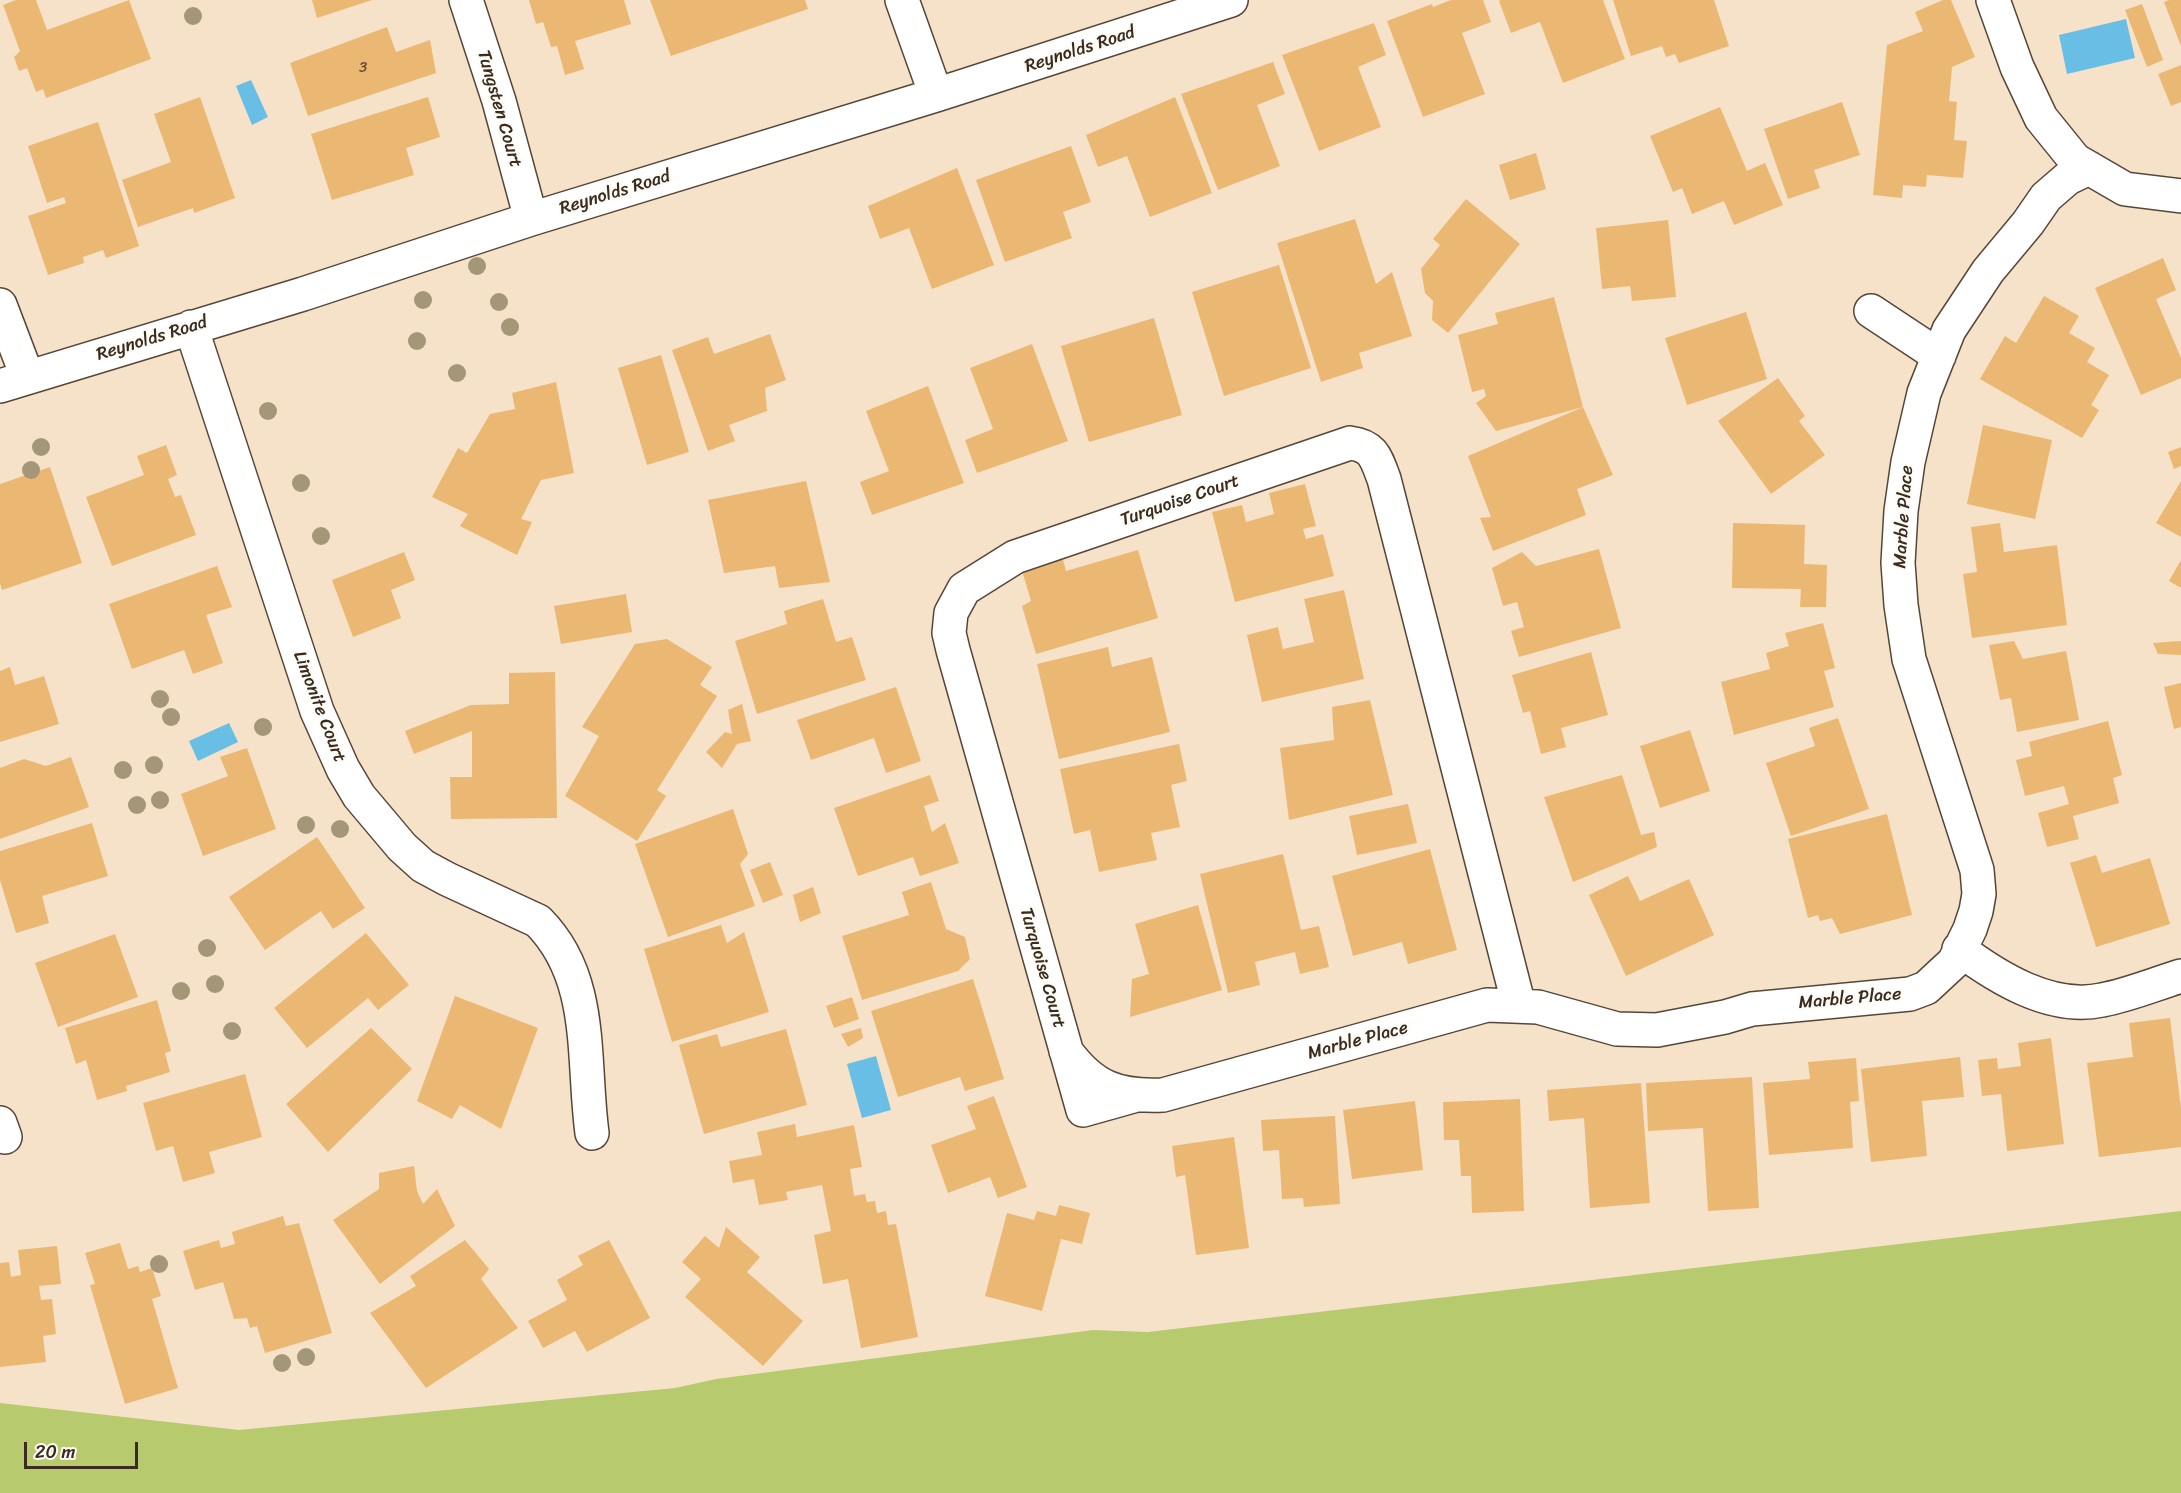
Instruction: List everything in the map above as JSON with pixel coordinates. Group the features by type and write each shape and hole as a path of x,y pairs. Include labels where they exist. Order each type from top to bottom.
{"street":[{"name":"Tungsten Court","path":"466,0 499,101 531,219"},
{"path":"902,0 936,95"},
{"name":"Reynolds Road","path":"14,381 303,294 531,219 936,95 1231,0"},
{"path":"1993,0 2017,67 2041,118 2075,160 2125,189 2181,196"},
{"name":"Marble Place","path":"1083,1110 1133,1096 1163,1095 1487,1005 1538,1008 1617,1029 1657,1030 1725,1017 1752,1009 1910,993 1926,988 1943,973 1954,962 1976,911 1979,894 1977,870 1909,659 1898,563 1901,512 1909,453 1924,393 1949,330 1988,271 2028,223 2046,196 2068,178 2089,168"},
{"path":"0,305 14,381"},
{"path":"1871,311 1939,356"},
{"name":"Limonite Court","path":"191,327 317,711 343,769 375,818 423,866 538,921 553,936 570,968 582,1005 592,1133"},
{"name":"Turquoise Court","path":"1083,1110 952,650 949,633 951,613 964,589 1015,557 1350,443 1365,445 1376,458 1384,478 1519,1006"},
{"path":"1959,949 2007,981 2077,1003 2101,1001 2181,976"},
{"name":"Marble Place","path":"1066,1051 1083,1073 1099,1083 1133,1096"}],"green space":[{"path":"2181,1211 2181,1493 0,1493 0,1403 239,1430 675,1388 716,1379 1093,1330 1148,1332"}],"water":[{"path":"2126,19 2135,58 2067,74 2059,35"},
{"path":"251,80 268,117 252,125 236,86"},
{"path":"229,723 238,742 198,761 189,741"},
{"path":"876,1056 891,1110 862,1118 847,1064"}],"building":[{"path":"16,0 36,0 47,30 129,0 151,59 46,98 43,89 36,92 27,68 19,71 14,57 20,51 3,5"},
{"path":"312,0 372,0 317,18"},
{"path":"529,0 624,0 631,24 575,41 584,69 565,75 557,46 551,47 543,22 536,24"},
{"path":"650,0 805,0 808,9 671,56"},
{"path":"1451,0 1483,0 1491,22 1462,33 1485,94 1423,117 1387,21 1432,4 1433,7"},
{"path":"1603,0 1625,59 1563,83 1540,22 1511,33 1499,1"},
{"path":"1613,0 1714,0 1729,46 1679,63 1675,54 1666,57 1662,46 1631,56"},
{"path":"1943,0 1951,0 1975,57 1952,67 1949,101 1957,102 1954,140 1967,141 1963,178 1927,175 1926,187 1903,185 1902,198 1873,195 1887,45 1923,31 1915,12"},
{"path":"2181,0 2181,46 2164,2"},
{"path":"2142,4 2163,60 2147,67 2125,10"},
{"path":"1374,23 1386,55 1358,67 1381,127 1319,151 1282,55"},
{"path":"387,27 396,52 430,40 436,73 308,116 290,63"},
{"path":"1273,62 1285,94 1257,105 1280,166 1218,190 1181,94"},
{"path":"2181,65 2181,102 2171,106 2158,74"},
{"path":"200,97 235,198 194,213 193,208 138,227 122,180 171,162 154,114"},
{"path":"428,97 440,137 406,148 414,175 332,200 311,134"},
{"path":"1175,97 1212,193 1150,217 1127,156 1098,167 1086,135"},
{"path":"1842,102 1860,155 1814,170 1820,188 1788,199 1764,129"},
{"path":"1720,107 1747,171 1765,163 1783,205 1734,225 1724,201 1692,214 1682,188 1673,192 1650,136"},
{"path":"98,122 139,246 106,258 103,250 83,257 84,263 48,275 28,216 66,203 64,197 47,203 28,146"},
{"path":"1071,146 1091,202 1063,212 1072,238 1005,262 976,180"},
{"path":"1536,153 1546,189 1510,200 1499,165"},
{"path":"957,168 994,265 932,289 909,228 880,239 868,206"},
{"path":"1466,199 1520,244 1448,333 1432,320 1433,301 1425,293 1421,269 1440,245 1433,239"},
{"path":"1355,219 1376,284 1392,272 1412,336 1359,353 1363,368 1321,382 1277,243"},
{"path":"1668,220 1676,297 1632,301 1630,286 1602,289 1596,228"},
{"path":"2163,258 2176,290 2156,299 2181,358 2181,378 2141,395 2095,288"},
{"path":"1279,265 1311,368 1224,396 1192,292"},
{"path":"2044,296 2079,316 2069,333 2095,348 2087,362 2109,375 2091,405 2099,410 2082,438 1980,379 2005,336 2016,343"},
{"path":"1554,297 1583,407 1496,431 1476,403 1486,396 1484,389 1472,392 1458,335 1498,324 1495,313"},
{"path":"1746,312 1767,379 1687,405 1665,338"},
{"path":"1154,318 1182,415 1089,442 1061,346"},
{"path":"770,334 786,380 765,388 767,411 729,425 735,441 708,451 672,350 708,337 714,354"},
{"path":"1032,344 1068,441 977,473 965,440 993,429 970,368"},
{"path":"661,355 689,452 647,465 618,368"},
{"path":"1778,378 1805,416 1799,421 1825,455 1771,494 1718,421"},
{"path":"556,382 574,473 541,480 521,519 532,522 517,555 460,526 468,514 432,497 458,448 467,453 490,414 515,409 512,393"},
{"path":"928,386 964,483 872,515 860,482 889,471 866,411"},
{"path":"1583,407 1613,475 1577,489 1586,515 1493,551 1480,518 1491,517 1468,456"},
{"path":"1983,425 2052,440 2035,519 1967,504"},
{"path":"166,445 177,475 168,479 175,497 181,495 196,535 112,566 86,497 144,475 137,456"},
{"path":"2181,447 2181,466 2174,469 2168,452"},
{"path":"50,467 82,563 2,590 0,583 0,484"},
{"path":"806,481 830,582 779,588 775,566 724,573 708,500"},
{"path":"2181,481 2181,537 2156,523"},
{"path":"1305,484 1316,526 1303,529 1306,539 1323,534 1334,576 1235,602 1212,512 1242,505 1246,522 1274,514 1269,493"},
{"path":"1733,523 1805,525 1804,564 1827,565 1826,607 1800,607 1801,589 1732,588"},
{"path":"2000,523 2004,552 2057,545 2067,625 1972,638 1963,574 1977,572 1971,527"},
{"path":"1599,549 1621,628 1519,657 1511,631 1524,627 1517,602 1503,606 1492,568 1522,552 1536,566"},
{"path":"1138,550 1158,618 1036,654 1022,606 1031,601 1020,564 1061,552 1066,571"},
{"path":"404,552 415,580 391,590 401,618 353,637 332,580"},
{"path":"2181,560 2181,588 2169,581"},
{"path":"217,566 232,607 206,615 223,663 193,674 184,650 132,669 109,604"},
{"path":"1344,590 1364,679 1262,702 1247,635 1278,627 1283,649 1314,642 1304,599"},
{"path":"626,594 632,632 561,644 554,606"},
{"path":"823,599 836,642 852,637 866,680 757,714 735,641 787,624 784,611"},
{"path":"1823,623 1835,668 1824,671 1834,707 1734,735 1721,682 1770,669 1766,653 1789,646 1785,633"},
{"path":"667,639 712,667 700,685 717,696 657,790 666,796 637,841 565,796 599,736 582,727 635,644"},
{"path":"2014,641 2023,659 2066,651 2079,720 2017,732 2011,698 2000,700 1989,645"},
{"path":"2181,641 2181,655 2158,654 2153,643"},
{"path":"1108,647 1112,667 1152,657 1170,732 1059,759 1037,664"},
{"path":"1591,652 1608,715 1561,728 1566,747 1541,754 1530,711 1523,713 1512,675"},
{"path":"10,667 15,685 44,676 59,724 0,742 0,671"},
{"path":"555,672 557,818 451,819 450,777 472,777 472,731 414,754 405,731 471,705 509,704 509,673"},
{"path":"2181,683 2181,727 2174,729 2164,687"},
{"path":"896,687 921,761 886,773 874,738 811,760 797,720"},
{"path":"1370,700 1393,795 1289,820 1280,748 1334,740 1332,707"},
{"path":"742,704 751,741 737,744 722,768 706,752 725,732 732,734 728,710"},
{"path":"1838,718 1869,809 1791,836 1766,763 1815,746 1809,728"},
{"path":"2108,721 2122,775 2113,778 2119,803 2073,816 2079,839 2047,847 2038,813 2069,804 2064,786 2025,796 2016,760 2032,756 2029,742"},
{"path":"1690,730 1710,791 1660,808 1640,746"},
{"path":"1179,744 1187,781 1171,785 1180,827 1151,833 1157,860 1099,872 1090,830 1074,834 1060,769"},
{"path":"247,748 276,829 203,856 181,794 228,776 220,757"},
{"path":"71,757 89,807 0,839 0,768 24,759 46,766"},
{"path":"930,775 939,801 924,806 932,832 945,823 959,863 920,876 913,857 858,876 834,808"},
{"path":"1622,775 1641,835 1654,832 1657,847 1573,882 1544,797"},
{"path":"1408,804 1417,843 1357,855 1349,816"},
{"path":"733,809 748,854 740,864 755,906 668,937 635,844"},
{"path":"1887,814 1912,915 1840,934 1832,918 1820,921 1818,915 1808,918 1788,839"},
{"path":"92,823 108,876 42,896 49,923 16,933 0,880 0,851"},
{"path":"317,837 365,908 333,929 321,911 265,950 229,897"},
{"path":"1430,849 1457,950 1408,964 1402,942 1353,956 1332,876"},
{"path":"1283,854 1301,930 1319,926 1329,967 1300,974 1295,952 1255,962 1260,985 1228,993 1200,874"},
{"path":"2096,855 2102,873 2150,858 2170,924 2096,947 2070,863"},
{"path":"770,862 783,895 763,903 750,870"},
{"path":"1628,876 1640,901 1689,879 1714,935 1626,976 1589,895"},
{"path":"931,882 946,929 965,937 970,959 958,971 862,1000 842,936 909,915 902,892"},
{"path":"813,887 821,913 800,922 793,895"},
{"path":"1198,905 1222,990 1130,1017 1132,979 1149,974 1135,924"},
{"path":"721,925 727,943 744,932 769,1012 672,1042 644,949"},
{"path":"366,933 409,985 378,1010 368,998 307,1048 274,1008"},
{"path":"115,934 138,997 58,1027 35,963"},
{"path":"973,979 1004,1079 965,1091 960,1077 898,1097 871,1011"},
{"path":"455,996 538,1028 501,1129 460,1105 452,1119 417,1101"},
{"path":"852,997 859,1019 834,1028 826,1006"},
{"path":"157,1000 171,1051 165,1053 170,1072 126,1086 127,1091 97,1100 86,1060 76,1064 65,1028"},
{"path":"2170,1018 2181,1108 2181,1147 2099,1157 2087,1063 2133,1057 2129,1023"},
{"path":"371,1028 412,1069 328,1152 286,1104"},
{"path":"861,1028 863,1038 848,1047 841,1034"},
{"path":"786,1029 807,1105 704,1134 679,1045 717,1034 721,1047"},
{"path":"2051,1038 2064,1144 2007,1151 2001,1094 1982,1096 1978,1060 1997,1058 1998,1069 2021,1066 2018,1043"},
{"path":"1960,1057 1964,1097 1922,1101 1927,1156 1871,1162 1861,1069"},
{"path":"1856,1058 1859,1101 1850,1102 1853,1148 1769,1155 1763,1083 1810,1079 1808,1062"},
{"path":"245,1074 262,1137 209,1152 215,1173 183,1182 173,1146 156,1151 143,1103"},
{"path":"1752,1077 1759,1208 1708,1211 1703,1128 1648,1131 1646,1083"},
{"path":"1641,1083 1650,1203 1590,1208 1584,1118 1549,1121 1547,1090"},
{"path":"994,1096 1027,1187 998,1198 990,1177 948,1193 931,1145 976,1129 967,1106"},
{"path":"1520,1099 1524,1211 1472,1213 1471,1176 1461,1176 1459,1140 1444,1140 1443,1102"},
{"path":"1415,1101 1423,1170 1352,1179 1343,1110"},
{"path":"1335,1116 1340,1204 1304,1207 1303,1198 1282,1199 1279,1150 1263,1151 1261,1120"},
{"path":"795,1124 797,1137 854,1125 862,1167 850,1169 854,1196 865,1194 867,1202 875,1201 877,1213 886,1211 888,1225 896,1224 918,1337 861,1348 848,1279 823,1284 814,1235 831,1231 822,1185 786,1192 788,1200 759,1205 754,1179 733,1183 729,1161 762,1155 757,1132"},
{"path":"1234,1137 1249,1248 1196,1255 1185,1175 1176,1177 1172,1146"},
{"path":"414,1166 417,1191 423,1204 437,1189 455,1226 380,1284 333,1220 379,1189 379,1173"},
{"path":"1059,1205 1090,1213 1082,1244 1061,1239 1042,1311 985,1296 1007,1213 1034,1220 1037,1211 1056,1216"},
{"path":"283,1216 286,1226 299,1223 332,1333 265,1353 257,1326 250,1328 247,1318 234,1319 223,1282 195,1290 183,1251 219,1240 221,1248 235,1244 232,1232"},
{"path":"726,1227 760,1257 747,1272 803,1321 763,1366 685,1297 701,1279 682,1262 705,1236 719,1248"},
{"path":"465,1240 489,1269 481,1279 518,1328 426,1388 370,1313 416,1286 410,1276"},
{"path":"609,1240 650,1318 587,1352 575,1331 543,1348 528,1321 567,1300 557,1280 583,1265 578,1256"},
{"path":"120,1243 128,1269 138,1266 140,1272 152,1268 161,1296 152,1299 178,1388 125,1404 90,1285 95,1284 85,1253"},
{"path":"57,1246 61,1284 39,1286 41,1300 52,1299 56,1334 43,1336 46,1362 0,1367 0,1263 9,1262 11,1277 21,1275 18,1250"}]}
